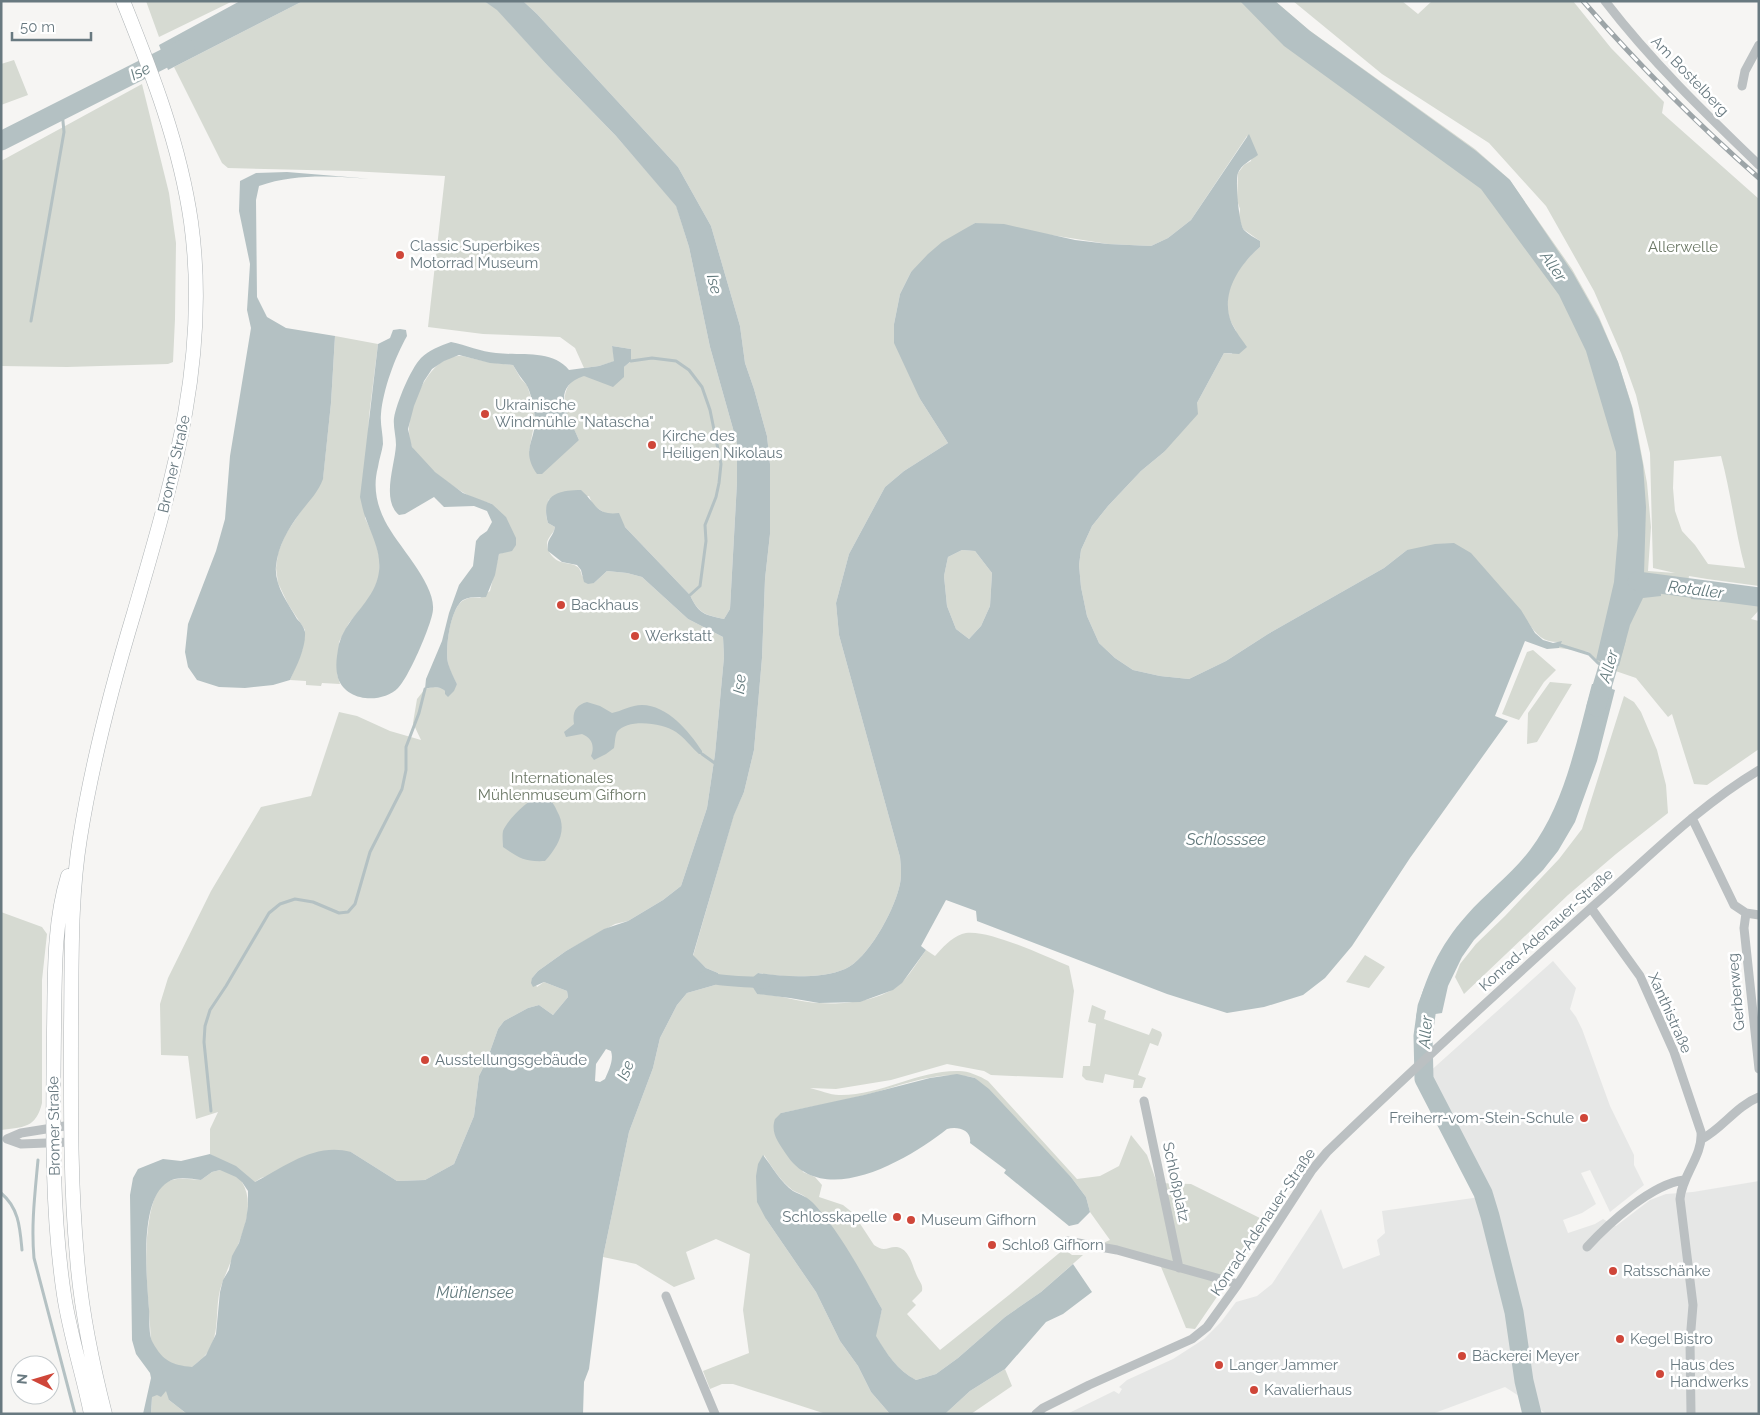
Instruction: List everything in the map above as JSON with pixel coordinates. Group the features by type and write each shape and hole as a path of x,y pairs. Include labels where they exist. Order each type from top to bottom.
{"main road":[{"name":"Bromer Straße","path":"92,1414 70,1330 64,1296 56,1209 53,1127 54,1019 59,927 65,888 80,837 113,687 175,469 185,421 194,348 196,306 191,224 175,142 156,86 123,1"},
{"name":"Bromer Straße","path":"80,837 72,914 71,1125 77,1259 88,1338 105,1414"}],"street":[{"name":"Am Bostelberg","path":"1605,1 1682,91 1759,165"},
{"path":"1742,86 1746,71 1759,45"},
{"name":"Konrad-Adenauer-Straße","path":"1036,1414 1043,1408 1089,1385 1192,1339 1207,1327 1238,1284 1302,1185 1327,1152 1428,1056 1692,818 1742,780 1759,770"},
{"path":"1692,818 1734,905 1746,913 1759,915"},
{"name":"Xanthistraße","path":"1591,908 1640,976 1674,1052 1702,1139"},
{"name":"Gerberweg","path":"1746,913 1744,928 1759,1069"},
{"path":"1691,1414 1692,1298 1680,1199 1681,1189 1702,1139 1713,1133 1742,1106 1759,1097"},
{"name":"Schloßplatz","path":"1144,1101 1179,1268"},
{"path":"71,1125 21,1132 7,1139 21,1144 72,1142"},
{"path":"1587,1247 1644,1197 1666,1184 1684,1180"},
{"path":"1066,1241 1117,1250 1238,1284"},
{"path":"666,1296 714,1414"}],"shaded area":[{"path":"1553,961 1576,988 1570,1009 1582,1029 1610,1106 1634,1155 1634,1165 1644,1185 1610,1212 1590,1170 1581,1173 1596,1204 1582,1213 1563,1220 1568,1233 1595,1224 1603,1219 1616,1226 1650,1200 1666,1194 1693,1192 1759,1181 1759,1414 1547,1414 1505,1387 1432,1414 1067,1414 1114,1391 1119,1394 1122,1389 1119,1387 1127,1380 1173,1359 1204,1339 1221,1322 1236,1302 1257,1296 1272,1284 1321,1209 1343,1269 1380,1255 1377,1240 1385,1233 1382,1211 1480,1197 1492,1245 1502,1242 1490,1194 1427,1074"}],"green space":[{"path":"146,1 233,1 159,37"},
{"name":"Internationales Mühlenmuseum Gifhorn","path":"303,1 484,1 497,9 547,65 616,136 676,205 689,247 710,347 737,443 737,482 730,609 724,619 707,614 699,609 690,595 625,527 593,505 589,496 549,499 546,511 547,519 548,523 555,527 547,544 553,558 577,567 582,576 594,583 607,571 642,577 688,619 723,637 724,657 715,754 707,808 681,886 663,900 628,921 615,924 566,951 538,971 532,978 537,987 544,982 567,991 568,997 553,1015 539,1005 528,1008 504,1021 498,1029 479,1076 474,1116 454,1164 425,1180 397,1181 351,1152 261,1178 255,1182 242,1182 247,1195 246,1222 220,1290 215,1336 207,1353 191,1369 169,1400 187,1414 151,1414 152,1359 146,1246 152,1205 159,1189 167,1182 178,1179 201,1180 212,1172 220,1170 222,1161 210,1154 210,1129 218,1112 196,1119 188,1056 161,1055 160,1004 168,978 211,891 261,807 311,796 339,712 357,716 390,731 421,740 413,723 417,699 425,689 433,687 442,688 445,691 457,684 449,668 447,656 448,638 455,611 464,600 480,598 490,591 499,554 508,551 492,504 470,496 451,485 435,473 412,447 409,436 410,422 419,391 427,377 448,358 462,356 513,365 527,385 534,407 535,420 529,451 579,440 565,406 565,395 569,385 577,378 583,376 605,383 631,361 631,349 612,346 615,361 584,368 575,348 560,337 483,334 428,327 445,176 228,168 222,163 174,67"},
{"name":"Allerwelle","path":"523,1 1275,1 1309,30 1475,149 1509,179 1572,269 1599,317 1618,362 1633,409 1647,483 1651,527 1648,571 1675,573 1653,568 1650,453 1636,395 1621,353 1594,291 1546,206 1489,143 1382,74 1293,1 1402,1 1418,14 1432,1 1573,1 1611,48 1664,102 1662,113 1759,199 1759,586 1689,576 1688,582 1759,590 1759,610 1751,619 1759,621 1759,749 1707,785 1694,784 1672,714 1668,717 1636,678 1601,666 1589,652 1559,648 1561,642 1545,640 1528,622 1407,550 1384,568 1268,634 1226,661 1189,679 1160,676 1133,670 1115,658 1099,643 1087,616 1079,565 1081,550 1092,526 1141,471 1164,452 1197,403 1224,353 1232,354 1236,331 1230,318 1228,306 1230,286 1246,261 1260,247 1260,241 1243,229 1239,218 1240,209 1237,200 1238,173 1244,165 1251,161 1253,145 1247,136 1191,220 1168,238 1151,246 1108,244 975,223 911,272 900,294 894,324 920,399 948,443 904,471 885,487 849,554 836,603 839,635 900,857 900,884 885,922 871,945 854,964 836,972 814,976 758,973 754,981 755,988 757,994 819,1003 861,1001 883,994 900,984 926,950 935,956 954,938 962,934 972,933 999,938 1069,966 1074,991 1063,1078 991,1075 984,1071 947,1064 891,1080 836,1089 810,1088 836,1095 854,1094 884,1088 929,1074 963,1071 974,1074 988,1081 1077,1179 1100,1176 1119,1166 1131,1135 1147,1155 1157,1183 1191,1184 1268,1222 1195,1329 1186,1328 1157,1257 1103,1243 1110,1240 1090,1212 1086,1197 1071,1177 975,1078 962,1076 934,1077 854,1098 781,1113 803,1172 815,1177 822,1185 819,1197 843,1205 853,1213 874,1245 884,1249 901,1248 908,1255 922,1285 922,1291 912,1301 916,1305 907,1314 940,1350 1064,1249 1072,1255 1083,1255 1041,1292 1005,1317 958,1358 936,1374 916,1380 903,1371 888,1355 875,1336 882,1309 865,1280 847,1251 817,1211 804,1196 792,1190 782,1181 764,1155 766,1219 816,1292 840,1341 858,1366 871,1392 890,1414 826,1414 733,1384 722,1384 710,1389 703,1371 749,1353 743,1310 750,1254 716,1239 686,1252 695,1279 674,1287 636,1264 603,1257 629,1132 653,1068 660,1038 677,1005 687,993 715,985 718,973 706,968 693,956 734,814 744,792 754,750 762,658 765,579 770,534 770,464 767,436 745,363 740,326 711,226 678,167","holes":["1721,456 1738,540 1745,568 1708,564 1695,545 1682,531 1675,511 1673,488 1674,461"]},
{"path":"14,60 28,95 1,105 1,64"},
{"path":"142,84 169,193 176,243 173,362 168,364 67,367 1,366 1,161"},
{"path":"335,336 378,344 369,416 365,518 375,539 380,561 379,576 373,594 349,623 339,642 337,674 340,684 322,683 321,686 306,685 306,681 290,680 303,648 305,630 288,604 278,583 276,568 278,553 285,535 323,478 331,403"},
{"path":"962,550 975,551 992,573 990,606 981,626 969,639 956,629 947,606 944,576 948,557"},
{"path":"1533,650 1556,670 1544,682 1519,720 1502,714 1527,652"},
{"path":"1550,682 1572,684 1537,742 1527,744 1528,713"},
{"path":"1624,696 1634,702 1641,712 1657,750 1666,785 1668,813 1568,895 1464,994 1455,977 1460,964 1476,944 1559,859 1582,829"},
{"path":"1,912 42,927 47,934 42,980 42,1103 36,1117 28,1125 1,1130"},
{"path":"1365,955 1385,967 1369,988 1346,982"},
{"path":"1092,1005 1106,1011 1104,1019 1149,1035 1152,1028 1161,1032 1162,1035 1158,1046 1150,1043 1138,1075 1146,1078 1142,1088 1133,1088 1134,1080 1105,1074 1103,1083 1086,1080 1082,1076 1083,1066 1090,1066 1096,1024 1088,1022"},
{"path":"1005,1369 1012,1386 971,1414 945,1414 970,1391"}],"water":[{"path":"240,1 303,1 168,70 159,45"},
{"name":"Mühlensee","path":"484,1 523,1 678,167 711,226 740,326 745,363 767,436 770,464 770,534 765,579 762,658 754,750 744,792 734,815 693,955 706,968 718,973 718,981 715,985 687,993 677,1005 660,1038 653,1068 629,1132 603,1257 589,1369 584,1382 583,1414 187,1414 169,1400 166,1391 161,1397 157,1395 152,1397 151,1414 143,1414 151,1378 150,1373 136,1354 132,1340 130,1195 133,1178 138,1169 163,1159 181,1161 210,1154 236,1166 255,1182 301,1157 325,1150 338,1150 351,1152 397,1181 425,1180 454,1164 474,1116 479,1076 498,1029 504,1021 528,1008 539,1005 553,1015 568,997 567,991 544,982 533,987 531,983 532,978 538,971 566,951 604,929 628,921 663,900 681,886 707,808 715,754 724,657 723,637 688,619 642,577 607,571 594,583 588,584 584,582 581,570 577,565 562,562 548,551 548,543 555,527 548,523 546,514 549,500 553,496 565,491 581,490 597,508 605,512 619,513 625,527 690,595 702,612 724,619 730,609 737,482 737,443 710,347 689,247 676,206 616,136 497,10","holes":["606,1049 611,1051 612,1054 609,1069 605,1079 600,1082 595,1081 596,1064","220,1170 236,1177 248,1191 246,1220 239,1243 232,1256 229,1270 223,1280 216,1334 206,1355 192,1367 185,1366 164,1358 150,1336 146,1260 148,1222 158,1191 168,1182 179,1178 201,1180 212,1172"]},
{"path":"1240,1 1275,1 1310,31 1476,151 1510,180 1573,273 1599,319 1618,362 1632,407 1643,465 1646,507 1644,574 1660,578 1661,596 1643,598 1630,625 1619,666 1596,660 1614,582 1618,535 1616,452 1586,351 1559,295 1481,189 1284,46"},
{"name":"Schlosssee","path":"1249,134 1258,155 1239,170 1237,178 1238,203 1244,230 1260,241 1260,247 1238,272 1233,281 1228,302 1232,324 1247,347 1239,354 1224,353 1197,403 1198,414 1164,452 1141,471 1092,526 1081,550 1079,565 1087,616 1099,643 1115,658 1133,670 1160,676 1189,679 1226,661 1268,634 1384,568 1407,550 1435,544 1454,543 1471,553 1521,610 1535,633 1543,640 1553,643 1562,641 1559,648 1547,649 1525,641 1495,716 1508,721 1410,858 1352,946 1325,978 1303,995 1264,1007 1227,1013 1167,994 977,921 976,911 946,900 921,946 926,950 902,983 893,990 860,1002 819,1003 757,994 751,984 752,978 758,973 814,976 836,972 854,964 871,945 885,922 900,884 900,857 839,635 836,603 849,554 885,487 904,471 948,443 920,399 894,343 894,324 900,294 911,272 942,242 975,223 1004,224 1075,240 1151,246 1168,238 1191,220","holes":["962,550 975,551 992,573 990,606 981,626 969,639 956,629 947,606 944,576 948,557"]},
{"path":"287,172 384,180 305,177 259,186 256,200 257,297 267,317 286,328 335,336 331,403 323,479 316,493 288,532 281,545 276,566 279,587 305,632 300,656 290,680 273,685 245,688 219,687 197,680 188,667 185,652 188,624 216,551 225,519 230,456 251,328 247,310 250,264 239,211 240,181 256,173"},
{"path":"393,330 406,330 407,336 390,374 382,405 383,444 376,474 376,494 379,508 385,521 428,588 433,609 425,637 402,683 398,688 383,697 365,698 348,692 342,686 336,667 339,644 344,632 371,594 378,577 378,554 360,497 378,344 390,338"},
{"path":"451,342 490,352 545,356 562,363 569,370 599,366 614,361 612,346 631,349 631,361 624,367 624,377 613,387 584,376 573,381 567,388 564,395 567,413 579,440 542,474 537,474 532,466 529,452 535,426 531,396 528,387 513,365 490,363 459,355 444,361 432,369 424,381 414,406 408,429 412,447 435,472 463,493 492,504 506,517 516,538 516,545 512,551 499,554 495,575 486,597 463,600 455,612 448,639 447,657 457,684 454,691 448,697 441,688 425,689 426,679 442,641 459,585 473,566 476,541 487,531 492,522 487,511 474,506 444,507 434,497 405,514 399,515 391,501 390,482 396,445 394,418 408,378 424,355"},
{"path":"1693,582 1759,591 1759,604 1691,599"},
{"path":"1597,681 1612,685 1612,689 1615,690 1597,761 1575,822 1558,851 1543,870 1474,940 1462,957 1448,986 1442,1013 1416,1017 1428,976 1448,939 1474,908 1523,859 1542,832 1561,792 1575,749 1592,684 1596,684"},
{"path":"587,702 600,706 612,713 638,705 660,709 669,714 684,728 697,743 702,754 699,754 682,737 670,729 655,724 637,723 622,728 617,732 614,748 594,760 591,756 593,746 588,738 582,734 566,737 564,732 574,724 574,713 578,707"},
{"path":"540,795 549,799 554,805 562,825 560,838 554,850 545,861 532,861 518,857 503,847 503,831 519,810"},
{"path":"957,1074 975,1078 989,1089 1071,1177 1086,1197 1090,1212 1078,1224 1069,1226 1004,1173 1006,1170 970,1143 967,1132 960,1129 947,1129 911,1154 889,1165 866,1174 843,1179 821,1178 802,1171 786,1154 774,1133 775,1119 781,1113 930,1078"},
{"path":"763,1155 785,1184 812,1202 834,1229 882,1309 876,1336 888,1355 898,1366 916,1380 936,1374 958,1358 1005,1317 1041,1292 1073,1264 1092,1292 1063,1314 1046,1322 1005,1369 970,1391 945,1414 890,1414 871,1392 858,1366 840,1341 816,1292 766,1219 757,1202 756,1176 758,1164"}],"waterway":[{"name":"Ise","path":"1,141 185,48"},
{"path":"31,321 64,132 62,111"},
{"path":"631,361 652,358 676,361 689,370 702,387 710,410 721,464 719,483 716,497 705,525 706,541 700,586 690,595"},
{"name":"Rotaller","path":"1637,581 1759,597"},
{"name":"Aller","path":"1596,707 1616,640"},
{"path":"1560,645 1589,654 1598,663 1608,667"},
{"path":"211,1111 204,1042 205,1026 210,1010 269,913 280,904 295,899 313,902 339,913 348,912 355,904 370,852 402,789 406,770 406,747 419,713 425,689"},
{"path":"702,754 716,764"},
{"path":"704,977 726,981 765,983"},
{"name":"Aller","path":"1433,991 1427,1007 1423,1036 1424,1079 1483,1193 1514,1312 1524,1381 1532,1414"},
{"path":"38,1160 33,1221 34,1258 75,1414"},
{"path":"1,1193 12,1205 18,1219 22,1250"}],"railway":[{"path":"1583,1 1668,93 1759,178"}],"place":[{"name":"Classic Superbikes Motorrad Museum","path":"400,255"},
{"name":"Ukrainische Windmühle \"Natascha\"","path":"485,414"},
{"name":"Kirche des Heiligen Nikolaus","path":"652,445"},
{"name":"Backhaus","path":"561,605"},
{"name":"Werkstatt","path":"635,636"},
{"name":"Ausstellungsgebäude","path":"425,1060"},
{"name":"Freiherr-vom-Stein-Schule","path":"1584,1118"},
{"name":"Schlosskapelle","path":"897,1217"},
{"name":"Museum Gifhorn","path":"911,1220"},
{"name":"Schloß Gifhorn","path":"992,1245"},
{"name":"Ratsschänke","path":"1613,1271"},
{"name":"Kegel Bistro","path":"1620,1339"},
{"name":"Bäckerei Meyer","path":"1462,1356"},
{"name":"Langer Jammer","path":"1219,1365"},
{"name":"Haus des Handwerks","path":"1660,1374"},
{"name":"Kavalierhaus","path":"1254,1390"}]}
